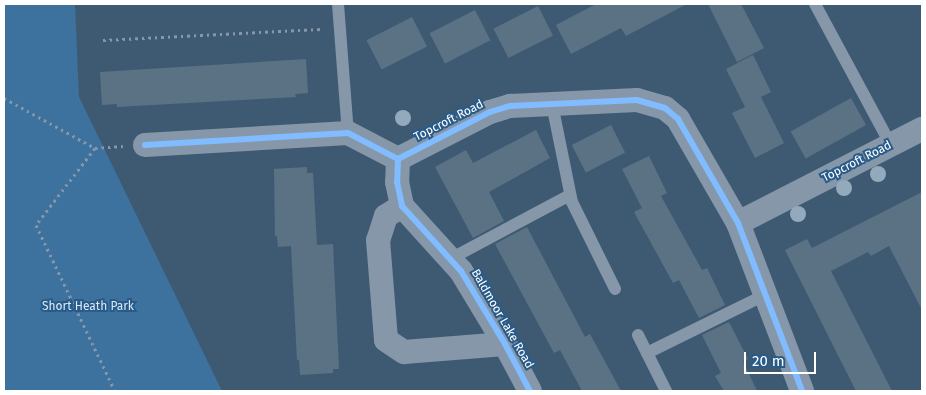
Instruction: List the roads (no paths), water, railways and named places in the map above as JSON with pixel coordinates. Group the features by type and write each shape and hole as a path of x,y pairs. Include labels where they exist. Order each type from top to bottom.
{"street":[{"name":"Topcroft Road","path":"398,159 490,112 510,106 637,100 665,108 678,119 738,223 765,295"},
{"name":"Topcroft Road","path":"738,223 922,129"},
{"path":"145,145 348,133 398,159 397,182 402,206"},
{"name":"Baldmoor Lake Road","path":"505,344 404,352 386,340 378,240 386,216 402,206 461,271 505,344 530,391"},
{"path":"765,295 802,391"}],"lane":[{"path":"338,4 348,133"},
{"path":"815,4 891,145"},
{"path":"552,104 570,195 615,289"},
{"path":"450,259 570,195"},
{"path":"647,352 765,295"},
{"path":"638,335 666,391"}],"park label":[{"name":"Short Heath Park","path":"88,307"}]}
